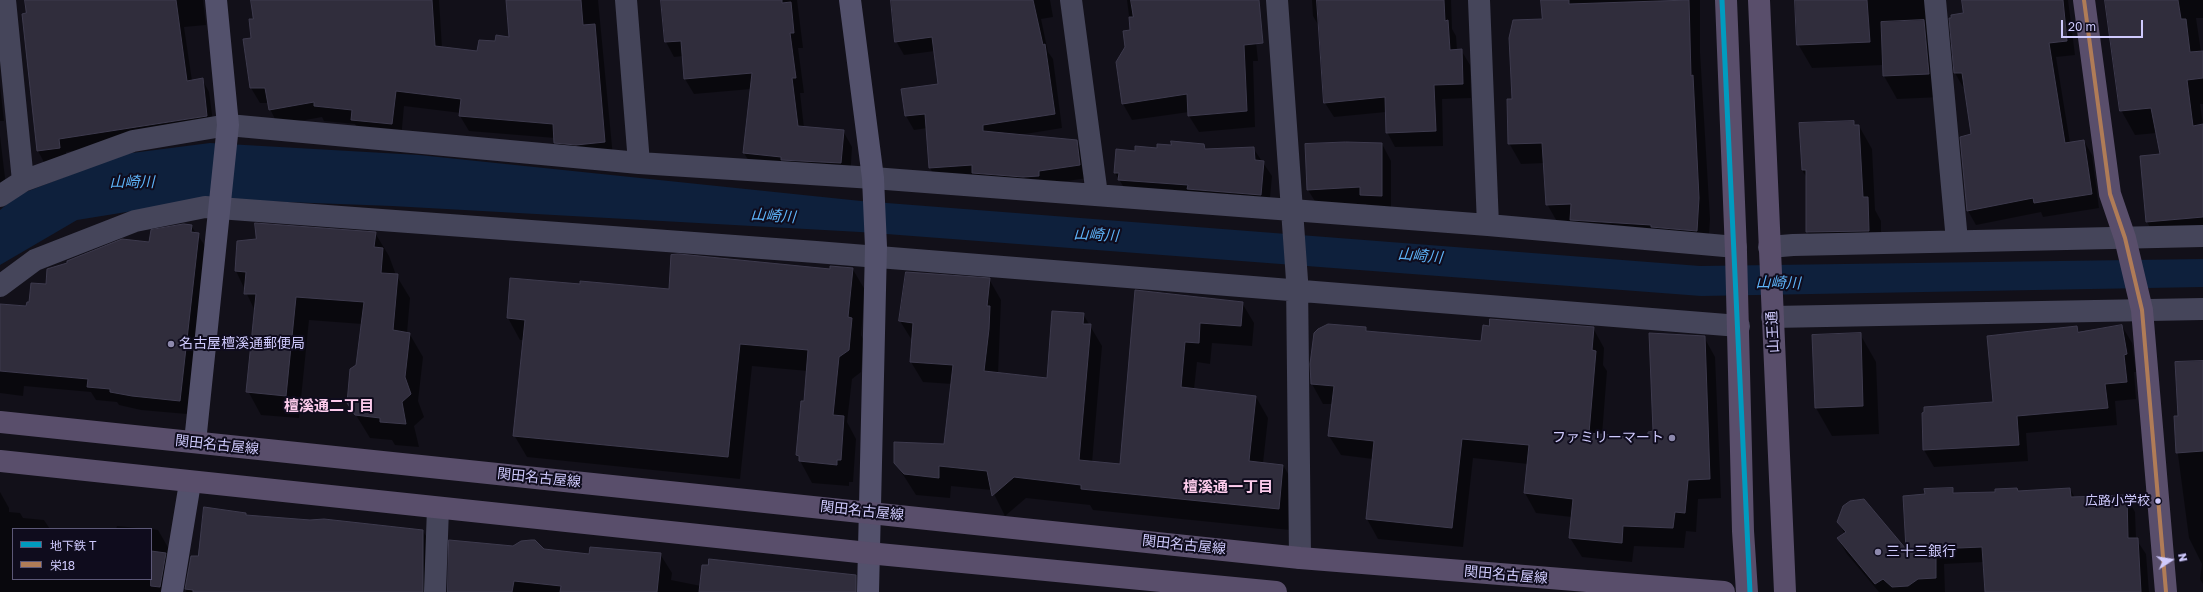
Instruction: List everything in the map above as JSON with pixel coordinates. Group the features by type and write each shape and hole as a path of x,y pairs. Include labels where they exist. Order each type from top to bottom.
{"main road":[{"path":"1726,0 1736,250 1743,531 1747,592"},
{"name":"山王通","path":"1759,0 1769,250 1786,592"},
{"path":"2084,0 2110,194 2126,243 2141,307 2166,592"},
{"name":"関田名古屋線","path":"0,422 1300,558 1724,592"},
{"path":"0,461 190,483 868,553 1276,592"}],"street":[{"path":"5,0 23,181"},
{"path":"195,442 227,132 216,0"},
{"path":"626,0 639,163"},
{"path":"850,0 873,178 876,252 868,592"},
{"path":"1071,0 1097,195"},
{"path":"1277,0 1297,285 1300,558"},
{"path":"1479,0 1488,225"},
{"path":"1935,0 1957,242"},
{"path":"0,196 23,181 133,141 227,132 639,163 873,178 1488,225 1736,250"},
{"path":"0,286 35,260 135,221 220,205 876,252 1738,320"},
{"path":"1769,250 1793,245 1957,242 2126,243 2203,236"},
{"path":"1772,315 2141,307 2203,310"},
{"path":"172,592 190,483"},
{"path":"435,592 438,508"}],"water":[{"name":"山崎川","path":"210,143 419,155 861,201 1700,266 2203,259 2203,287 1701,296 860,232 392,206 207,199 77,220 0,265 0,210 18,195 124,154"}],"building":[{"path":"25,0 176,0 187,81 203,78 207,116 59,139 60,148 37,151 22,14 26,13"},
{"path":"251,0 432,0 435,46 477,51 479,40 495,41 496,35 509,37 506,0 581,0 583,25 595,24 605,142 576,145 554,143 553,124 459,116 461,99 396,91 392,124 351,120 352,110 314,106 314,102 269,110 265,88 250,88 243,39 251,38 249,19 253,19"},
{"path":"661,0 782,0 782,3 791,2 794,33 790,33 796,78 792,78 798,126 844,130 841,163 781,160 781,157 743,153 752,73 684,79 681,41 665,42"},
{"path":"891,0 1033,0 1043,45 1045,44 1055,114 983,125 983,131 1077,140 1080,165 1039,171 1039,176 1023,177 972,173 972,165 929,168 925,114 905,116 901,89 938,84 932,37 895,42"},
{"path":"1131,0 1259,0 1263,43 1244,45 1247,111 1188,116 1187,94 1122,104 1116,62 1125,47 1123,31 1130,30 1129,17 1133,17"},
{"path":"1317,0 1444,0 1445,21 1448,20 1450,50 1462,49 1463,84 1434,85 1436,131 1386,133 1385,97 1324,103"},
{"path":"1541,0 1569,0 1569,4 1689,0 1691,76 1693,75 1699,198 1697,231 1651,227 1651,225 1570,220 1571,204 1546,205 1542,143 1508,144 1507,99 1512,99 1509,38 1513,20 1542,19"},
{"path":"1795,0 1867,0 1870,42 1797,45"},
{"path":"1962,0 2063,0 2067,41 2049,43 2065,143 2084,140 2092,194 2034,203 2033,198 1967,211 1960,137 1971,134 1962,73 1954,73 1949,18 1951,18 1951,15 1963,13"},
{"path":"2105,0 2178,0 2181,19 2186,19 2190,52 2203,51 2203,78 2187,80 2193,126 2203,124 2203,217 2146,222 2140,156 2160,154 2151,108 2120,111"},
{"path":"1924,20 1929,74 1883,76 1881,22"},
{"path":"1854,121 1854,125 1859,125 1863,197 1868,197 1869,231 1806,232 1806,170 1802,170 1799,123"},
{"path":"1171,141 1204,144 1205,149 1254,147 1255,160 1264,161 1261,195 1187,189 1188,185 1118,180 1119,173 1114,173 1116,149 1135,151 1135,146 1157,148 1157,144 1171,145"},
{"path":"1346,142 1382,143 1382,196 1360,195 1360,187 1307,190 1305,144"},
{"path":"255,223 376,232 374,247 383,248 381,273 398,274 393,330 410,333 405,377 411,394 402,402 406,424 380,422 380,418 355,415 347,403 350,369 356,365 364,302 296,297 286,396 246,392 256,294 244,294 246,272 235,271 237,241 256,239"},
{"path":"184,224 192,225 191,232 199,233 180,401 132,396 110,392 110,389 87,387 88,379 0,371 0,304 26,306 27,302 29,302 31,283 46,284 47,269 67,263 67,261 122,239 149,242 151,230"},
{"path":"679,254 830,269 830,266 853,268 848,317 852,318 849,350 839,357 833,415 844,416 841,460 837,460 837,465 799,461 799,456 796,455 801,401 804,401 808,350 740,344 728,457 513,436 525,320 507,318 510,278 580,284 580,281 669,289 671,255"},
{"path":"906,272 990,278 987,306 990,306 989,329 984,371 1047,378 1052,311 1084,313 1083,324 1091,324 1079,460 1120,464 1135,290 1243,302 1241,326 1200,323 1199,343 1185,342 1181,387 1256,396 1249,461 1283,465 1279,509 1081,489 1081,485 1014,477 992,496 987,471 939,466 939,478 904,474 894,463 894,442 944,444 953,365 910,362 913,323 899,321"},
{"path":"1490,319 1594,327 1592,350 1596,351 1589,433 1648,439 1648,432 1653,431 1649,333 1705,336 1710,479 1688,480 1685,513 1675,512 1673,528 1623,526 1622,543 1569,538 1573,499 1524,493 1529,445 1462,439 1452,528 1366,519 1374,441 1328,436 1334,386 1311,384 1310,364 1314,333 1318,329 1328,324 1366,327 1366,331 1481,341 1483,325 1489,326"},
{"path":"2122,325 2127,354 2124,355 2127,382 2105,384 2108,408 2017,416 2019,445 1923,450 1922,413 1924,412 1924,407 1993,402 1987,336 2077,326 2078,332"},
{"path":"1861,333 1863,406 1815,408 1812,335"},
{"path":"2203,361 2203,451 2176,453 2174,416 2178,416 2175,362"},
{"path":"1953,488 1953,493 1995,492 1995,489 2017,488 2018,491 2070,488 2071,497 2127,495 2128,538 2138,538 2141,592 1985,592 1982,547 1936,549 1936,578 1918,579 1908,586 1892,587 1883,579 1875,584 1837,538 1846,532 1837,522 1843,506 1850,501 1864,499 1906,549 1903,496 1925,494 1924,489"},
{"path":"204,507 246,513 246,515 310,520 324,519 423,530 423,592 193,592 193,590 185,589 191,556 198,556"},
{"path":"449,540 513,546 521,541 535,540 544,549 589,554 590,547 661,553 657,592 560,592 561,586 514,581 512,592 448,592"},
{"path":"152,551 166,553 160,587 151,586"},
{"path":"709,559 856,575 856,592 699,592 702,565 708,565"}],"metro line":[{"name":"T","path":"1722,0 1750,592"}],"transit line":[{"name":"栄18","path":"2084,0 2110,194 2125,238 2142,310 2166,592"}],"place":[{"name":"名古屋檀溪通郵便局","path":"171,344"},
{"name":"ファミリーマート","path":"1672,438"},
{"name":"広路小学校","path":"2158,501"},
{"name":"三十三銀行","path":"1878,552"}],"district":[{"name":"檀溪通二丁目","path":"329,406"},
{"name":"檀溪通一丁目","path":"1228,487"}]}
